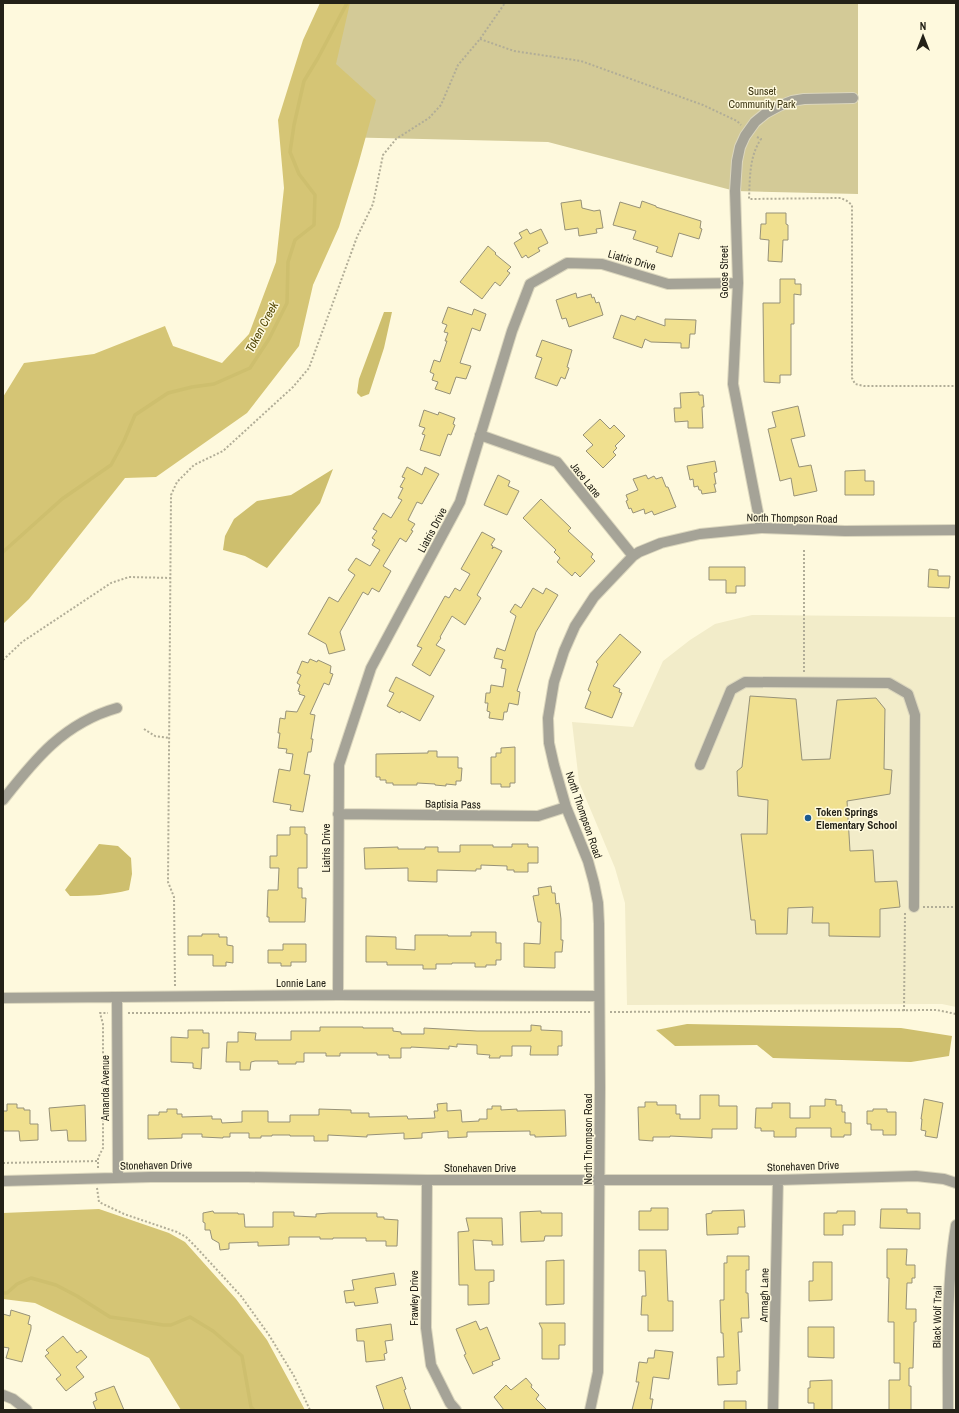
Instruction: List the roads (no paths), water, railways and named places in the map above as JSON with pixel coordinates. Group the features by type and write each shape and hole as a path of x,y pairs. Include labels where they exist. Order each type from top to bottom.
{"street":[{"name":"Goose Street","path":"761,528 733,384 738,283 735,191 737,161 740,147 748,131 755,122 766,113 792,101 816,98 853,98"},
{"name":"Liatris Drive","path":"338,995 339,765 371,668 460,502 512,331 530,284 567,263 602,264 668,284 738,283"},
{"name":"Jace Lane","path":"480,435 556,462 633,556"},
{"name":"North Thompson Road","path":"590,1410 598,1372 600,1179 599,924 595,889 588,861 566,807 554,765 550,743 548,718 554,682 564,651 575,626 594,597 633,556 661,543 700,534 761,528 845,531 956,530"},
{"path":"700,765 731,690 745,682 889,683 908,694 915,715 914,907"},
{"path":"3,800 38,757 66,732 92,717 117,708"},
{"name":"Baptisia Pass","path":"338,814 538,816 566,807"},
{"name":"Lonnie Lane","path":"3,998 338,995 599,996"},
{"name":"Amanda Avenue","path":"117,998 118,1178"},
{"name":"Stonehaven Drive","path":"3,1181 248,1177 427,1180 778,1180 868,1176 916,1176 956,1182"},
{"name":"Frawley Drive","path":"427,1180 426,1328 432,1365 450,1403 456,1410"},
{"name":"Armagh Lane","path":"773,1410 778,1180"},
{"name":"Black Wolf Trail","path":"948,1410 949,1284 951,1253 956,1225"},
{"path":"3,1395 13,1399 27,1410"}],"waterway":[{"name":"Token Creek","path":"3,552 62,499 111,465 124,441 135,415 168,393 192,387 214,384 250,368 269,339 287,303 288,262 295,240 314,225 315,195 299,174 290,152 294,125 304,81 347,3"},
{"path":"3,1293 7,1293 17,1284 31,1278 56,1285 77,1296 110,1317 163,1325 171,1325 190,1317 213,1331 242,1356 251,1407 254,1410"}],"place":[{"name":"Token Springs Elementary School","path":"808,818"}],"park label":[{"name":"Sunset Community Park","path":"762,97"}]}
